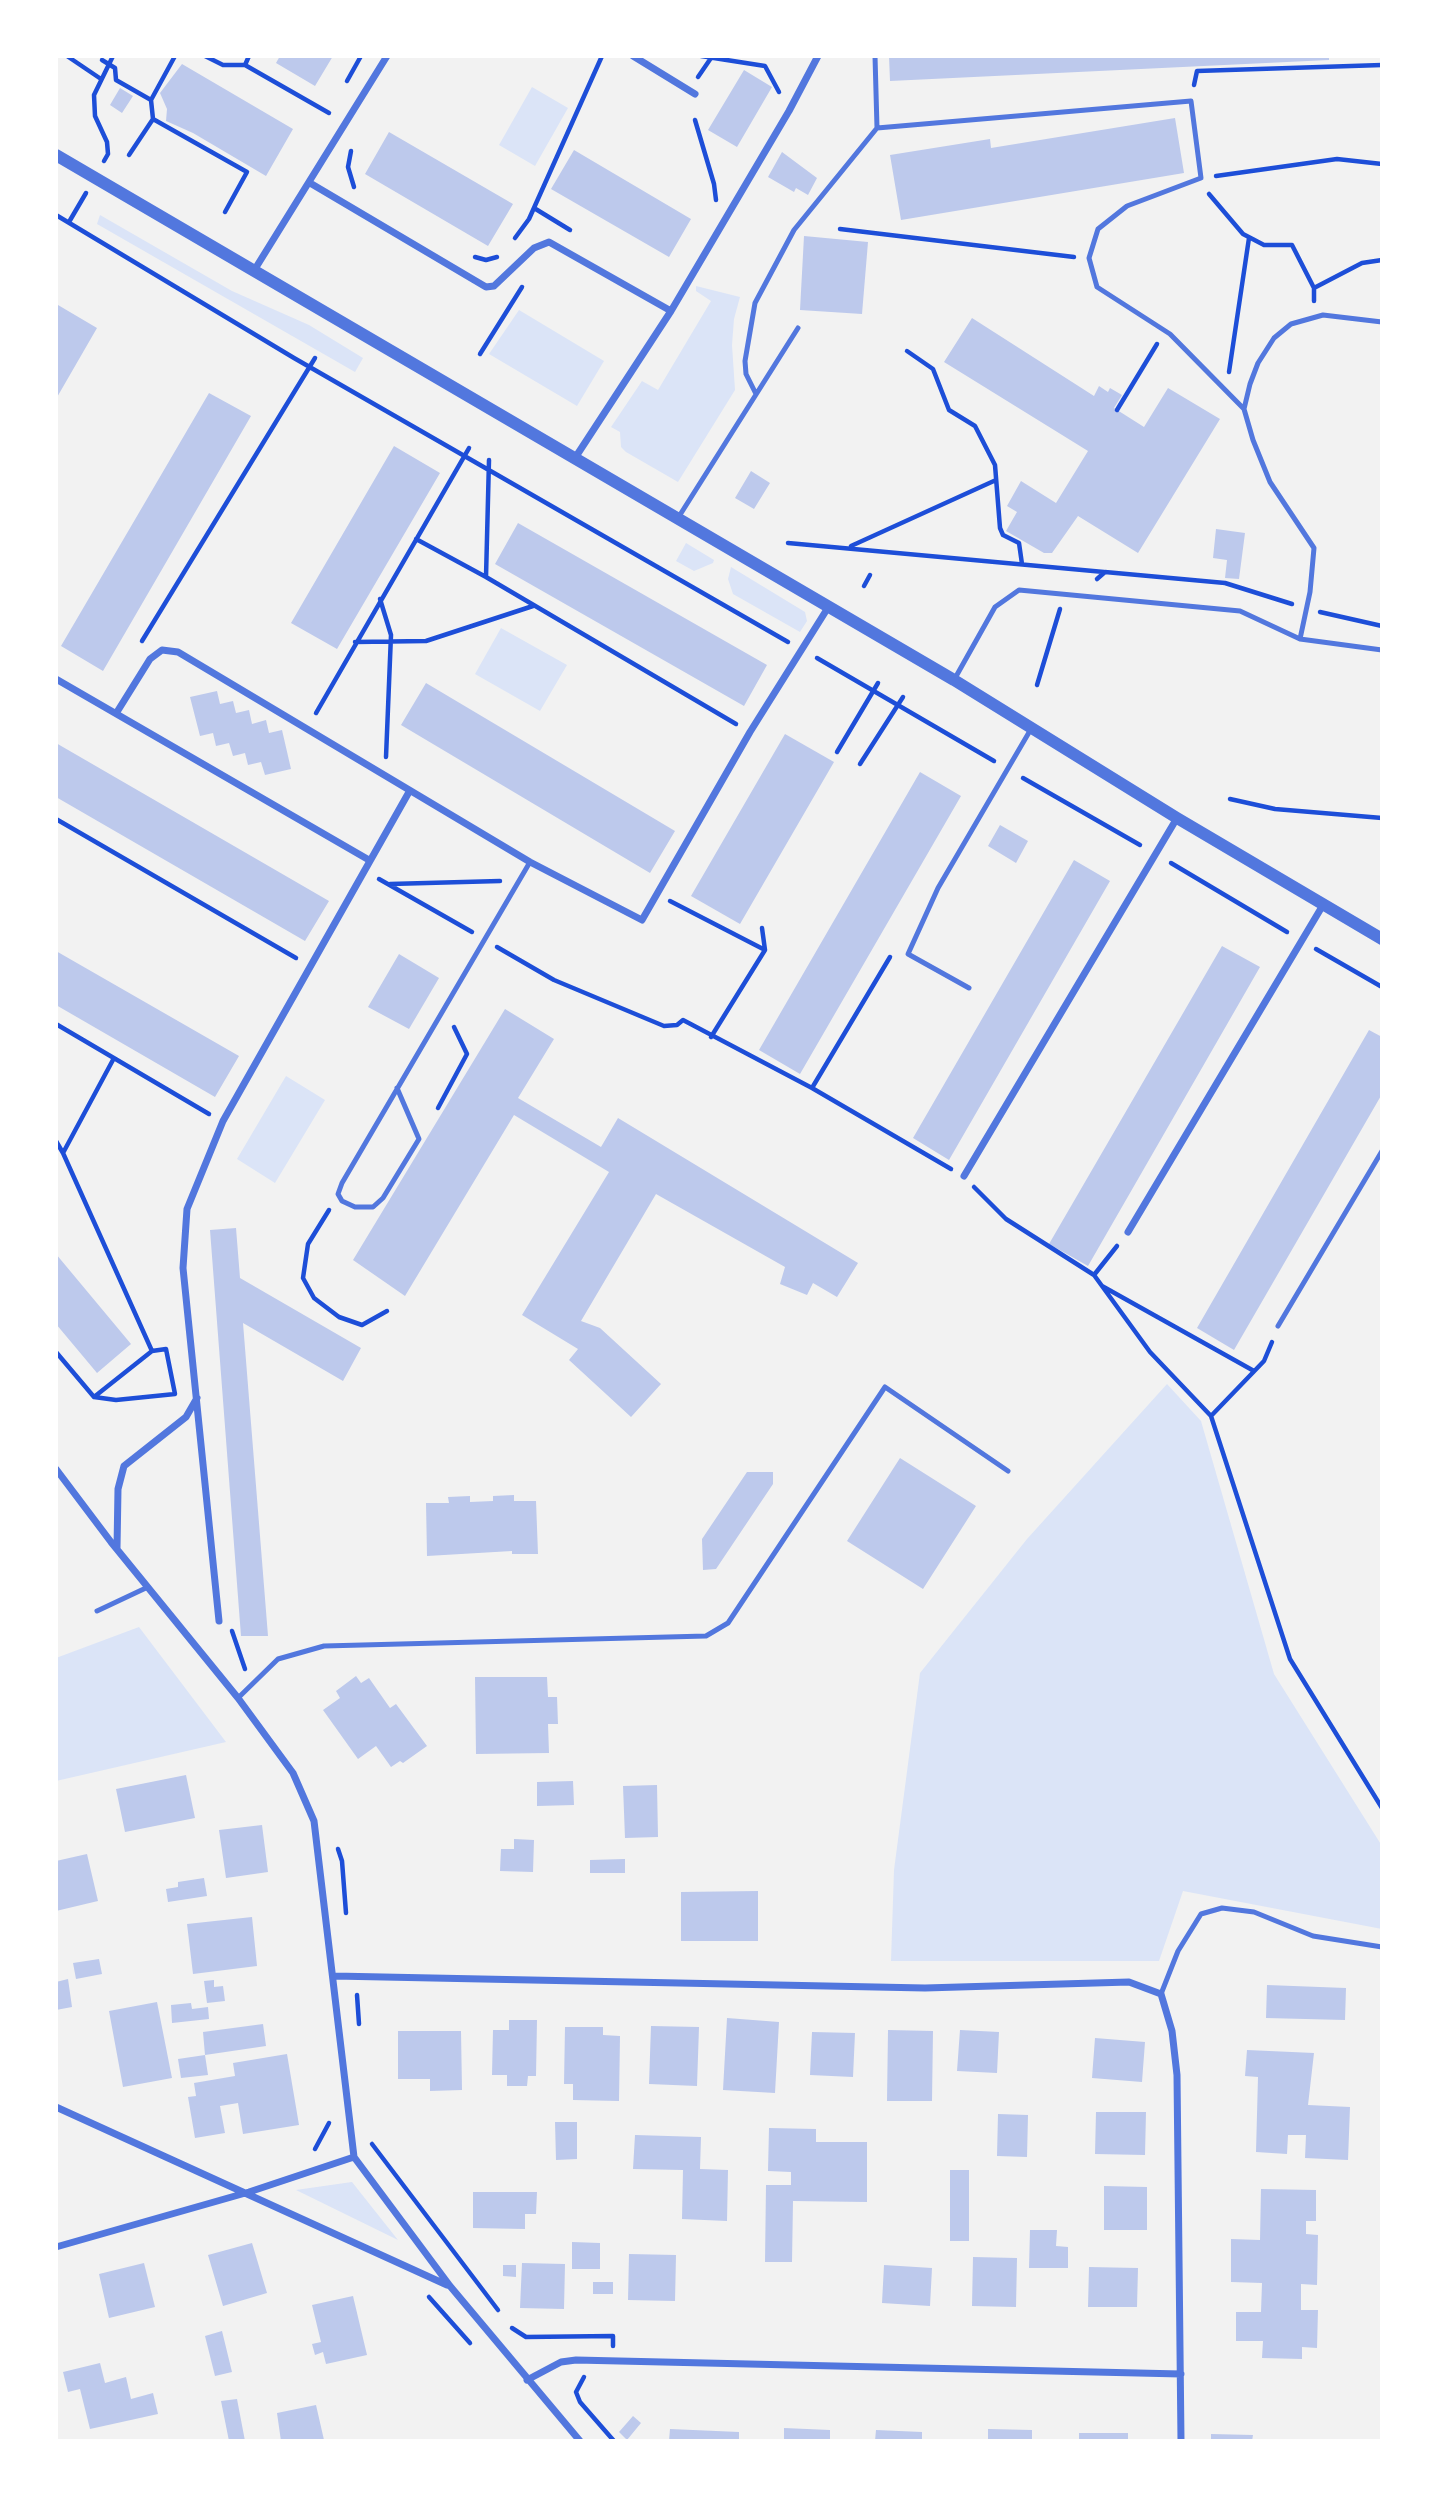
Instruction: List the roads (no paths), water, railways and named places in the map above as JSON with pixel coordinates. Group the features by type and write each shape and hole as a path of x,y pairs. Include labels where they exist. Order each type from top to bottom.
{"street":[{"path":"255,269 387,56"},
{"path":"632,56 695,94"},
{"path":"575,458 671,311 789,111 818,56"},
{"path":"56,155 829,606 1382,939"},
{"path":"310,183 486,287 494,286 534,248 549,242 671,311"},
{"path":"117,712 150,659 162,650 178,652 530,862 642,920 750,732 829,606"},
{"path":"56,679 369,860"},
{"path":"219,1621 183,1268 187,1209 223,1121 363,869 409,792"},
{"path":"964,1176 1177,818"},
{"path":"1128,1232 1323,905"},
{"path":"117,1548 118,1489 124,1466 186,1417 197,1397"},
{"path":"56,1469 238,1698 293,1773 314,1821 354,2157 450,2286 580,2441"},
{"path":"334,1976 925,1988 1129,1982 1161,1994 1172,2031 1177,2075 1181,2441"},
{"path":"56,2107 250,2192 450,2286"},
{"path":"56,2247 250,2192 354,2157"},
{"path":"527,2380 561,2362 611,2360 1181,2374"}],"lane":[{"path":"756,394 746,374 745,361 756,301 794,230 877,128 875,56"},
{"path":"877,128 1191,101 1201,178 1127,206 1098,229 1088,258 1097,287 1165,331 1244,409 1270,482 1314,548 1310,592 1300,639"},
{"path":"1244,409 1258,363 1274,338 1291,324 1314,316 1382,322"},
{"path":"678,518 798,328"},
{"path":"954,680 995,607 1019,590 1240,611 1300,639 1382,650"},
{"path":"969,988 908,954 938,888 1033,727"},
{"path":"397,1088 419,1139 383,1198 373,1207 355,1207 342,1201 338,1194 342,1183 397,1088 530,862"},
{"path":"1278,1326 1382,1151"},
{"path":"238,1698 278,1659 324,1646 706,1636 728,1623 885,1387 1008,1471"},
{"path":"97,1611 148,1587"},
{"path":"1161,1994 1178,1951 1201,1914 1222,1908 1254,1912 1313,1936 1382,1947"}]}
